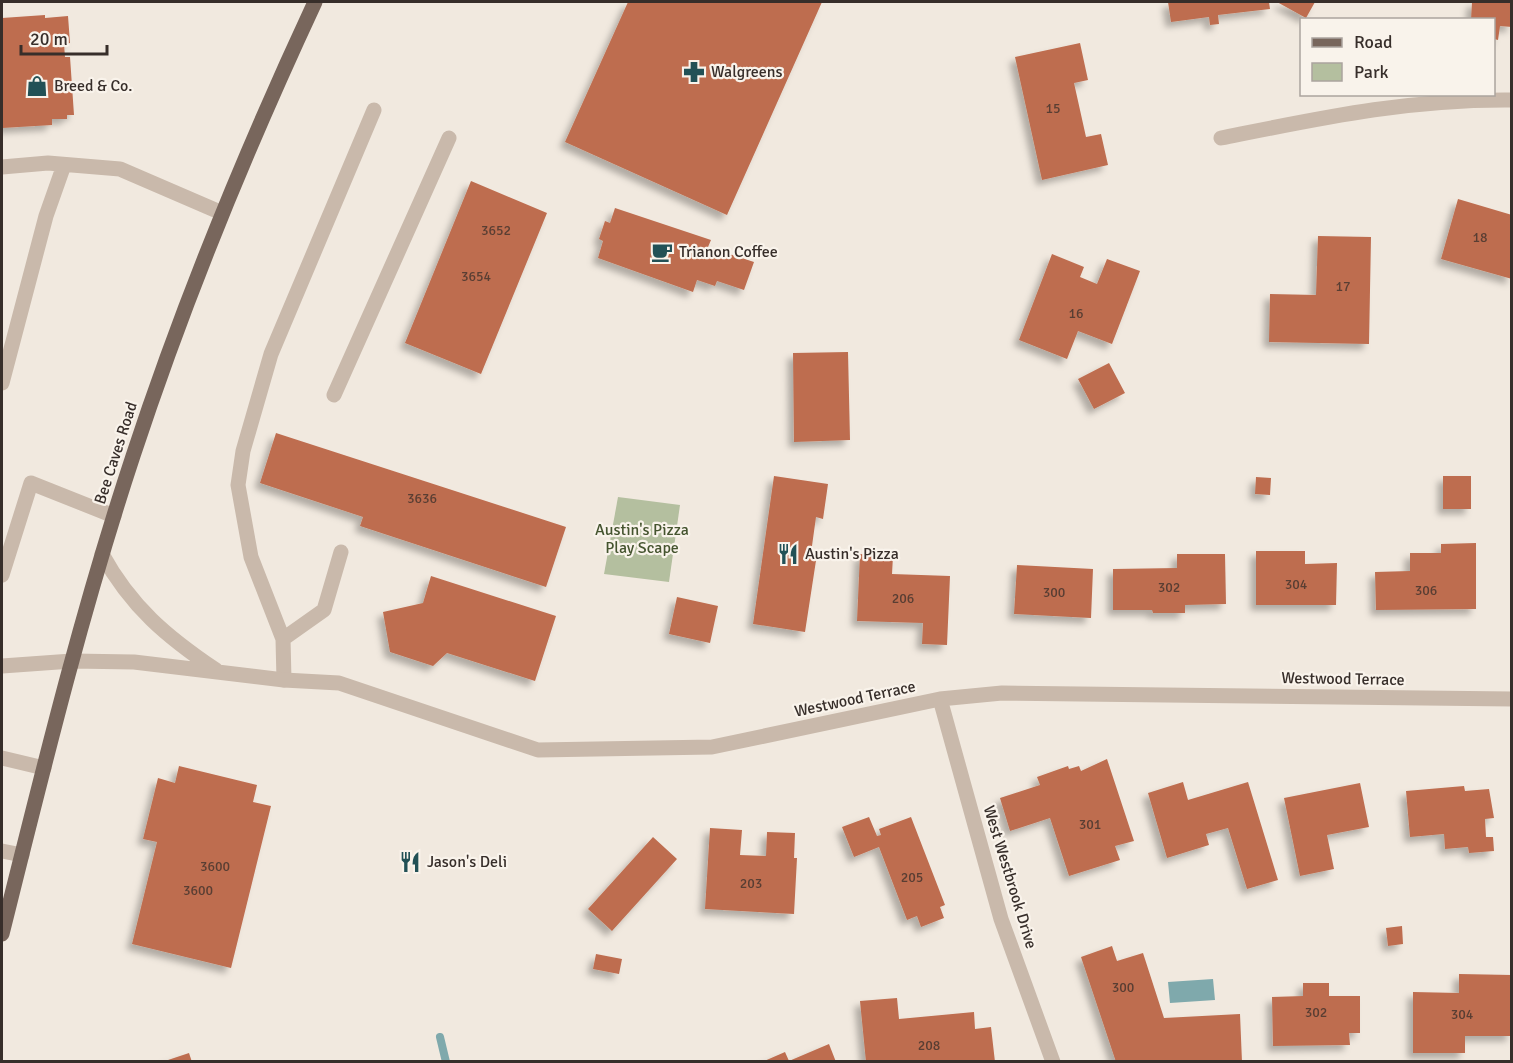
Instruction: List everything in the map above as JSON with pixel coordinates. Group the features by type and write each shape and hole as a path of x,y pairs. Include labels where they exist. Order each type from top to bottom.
{"main road":[{"name":"Bee Caves Road","path":"2,934 102,554 177,328 222,213 315,2"}],"street":[{"path":"1221,138 1362,109 1453,99 1512,100"},
{"path":"284,680 284,639 251,557 238,485 243,451 271,354 374,110"},
{"path":"334,395 449,138"},
{"path":"2,383 46,216 64,165"},
{"path":"2,167 64,165 120,169 222,213"},
{"path":"2,574 32,483 114,516"},
{"path":"284,639 324,610 341,552"},
{"name":"Westwood Terrace","path":"102,554 113,574 157,627 218,672"},
{"name":"Westwood Terrace","path":"2,666 72,661 134,662 284,680 339,682 538,750 712,747 940,699 1002,693 1512,699"},
{"name":"West Westbrook Drive","path":"940,699 1001,919 1053,1062"},
{"path":"2,758 44,768"},
{"path":"2,851 22,855"}],"green space":[{"name":"Austin's Pizza Play Scape","path":"618,497 680,505 669,582 604,574"}],"water":[{"path":"1213,979 1215,1000 1170,1003 1168,982"}],"building":[{"name":"Walgreens","path":"628,2 822,2 727,215 565,142"},
{"path":"1168,2 1269,2 1270,9 1218,15 1219,24 1210,25 1209,17 1171,22"},
{"path":"1277,2 1315,2 1306,18"},
{"path":"1472,2 1512,2 1512,27 1500,26 1498,40 1495,39 1495,18 1471,18"},
{"name":"Breed & Co.","path":"45,15 45,18 68,16 70,43 64,44 65,57 70,57 74,115 67,115 67,119 52,119 52,125 2,128 2,18"},
{"path":"1080,43 1088,80 1074,83 1086,137 1101,134 1108,165 1042,180 1015,57"},
{"path":"471,181 547,213 481,374 405,343"},
{"path":"1458,199 1512,215 1512,279 1441,259"},
{"name":"Trianon Coffee","path":"615,208 711,240 708,247 754,262 744,290 717,281 715,286 697,280 693,292 598,258 603,241 599,239 605,221 610,223"},
{"path":"1318,236 1371,237 1369,344 1269,342 1270,294 1316,295"},
{"path":"1052,254 1084,267 1080,277 1097,284 1107,259 1140,271 1112,344 1078,331 1067,359 1019,340"},
{"path":"848,352 850,440 794,442 793,353"},
{"path":"1109,363 1125,393 1094,409 1078,379"},
{"path":"276,433 566,527 546,587 360,526 363,517 260,483"},
{"name":"Austin's Pizza","path":"774,476 828,484 823,519 816,517 811,553 817,554 805,632 753,624"},
{"path":"1443,476 1471,476 1471,509 1443,509"},
{"path":"1256,477 1271,478 1270,495 1255,494"},
{"path":"1476,543 1476,609 1376,610 1375,572 1410,571 1410,553 1441,553 1441,544"},
{"path":"1256,551 1305,551 1305,564 1337,563 1336,605 1256,605"},
{"path":"860,554 893,556 892,574 950,576 947,645 922,644 923,623 857,621"},
{"path":"1177,554 1225,554 1226,604 1185,605 1185,613 1113,610 1113,569 1177,568"},
{"path":"1017,565 1093,569 1091,618 1014,614"},
{"path":"431,576 556,616 535,681 447,653 433,666 390,652 383,612 423,603"},
{"path":"677,597 718,606 710,643 669,634"},
{"path":"1107,759 1134,841 1115,846 1120,860 1069,876 1050,818 1010,831 1000,798 1040,785 1037,777 1068,766 1069,769 1079,766 1081,771"},
{"path":"179,766 257,785 253,802 271,806 231,968 132,944 157,842 143,839 158,778 175,783"},
{"path":"1183,782 1188,800 1248,782 1278,880 1247,889 1228,828 1206,834 1209,845 1167,858 1148,793"},
{"path":"1360,783 1369,827 1327,835 1334,869 1300,876 1284,798"},
{"path":"1464,786 1465,791 1489,789 1494,818 1485,819 1486,837 1493,837 1494,851 1469,853 1468,847 1445,849 1444,834 1410,837 1406,791"},
{"path":"869,817 877,836 881,835 879,829 911,817 945,905 940,907 944,918 921,927 917,916 907,920 879,847 854,857 842,827"},
{"path":"710,828 742,830 740,855 766,856 767,832 795,833 794,858 797,858 794,914 705,909"},
{"path":"653,837 677,859 612,931 588,909"},
{"path":"1402,926 1403,944 1388,946 1386,928"},
{"path":"1112,946 1117,961 1143,953 1164,1018 1240,1014 1242,1062 1116,1062 1081,957"},
{"path":"596,954 622,959 619,974 593,969"},
{"path":"1459,974 1512,975 1512,1036 1465,1036 1465,1053 1413,1053 1413,992 1459,993"},
{"path":"1303,983 1329,983 1329,996 1360,996 1360,1033 1349,1033 1350,1045 1273,1046 1272,997 1303,996"},
{"path":"897,998 899,1019 974,1012 975,1029 991,1027 995,1062 866,1062 860,1001"},
{"path":"829,1044 836,1062 762,1062 785,1052 789,1061"},
{"path":"189,1053 192,1062 165,1061"}],"waterway":[{"path":"440,1037 446,1062"}],"place":[{"name":"Walgreens","path":"694,72"},
{"name":"Breed & Co.","path":"37,86"},
{"name":"Trianon Coffee","path":"662,252"},
{"name":"Austin's Pizza","path":"788,554"},
{"name":"Jason's Deli","path":"410,862"}]}
